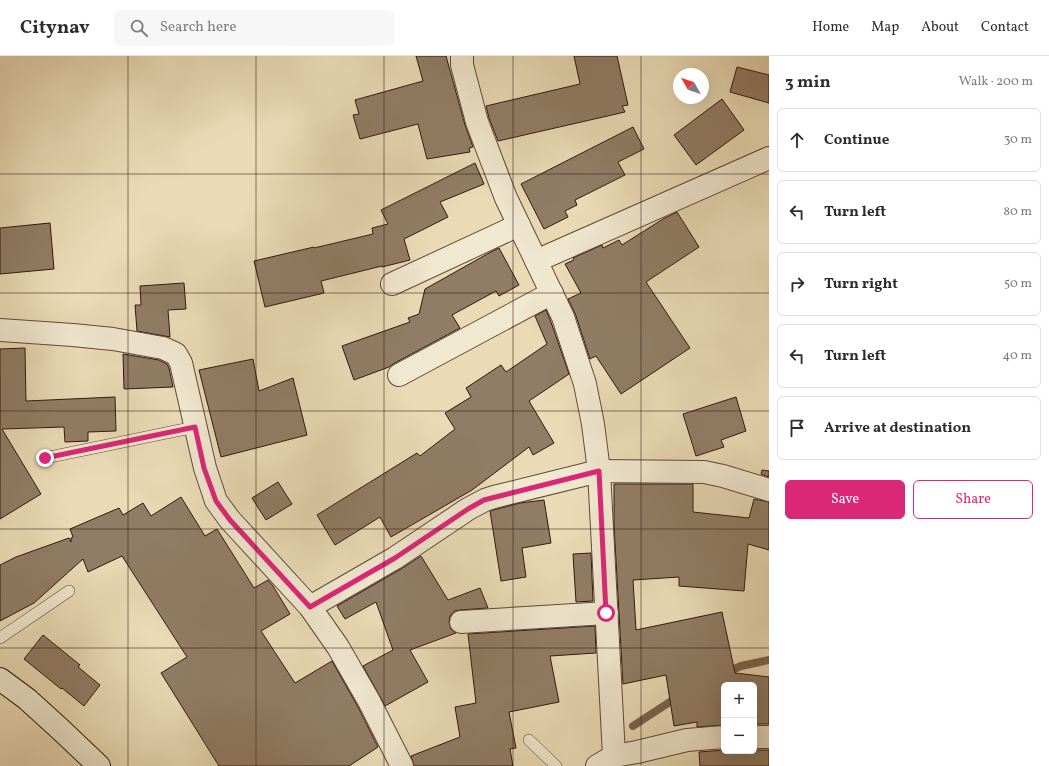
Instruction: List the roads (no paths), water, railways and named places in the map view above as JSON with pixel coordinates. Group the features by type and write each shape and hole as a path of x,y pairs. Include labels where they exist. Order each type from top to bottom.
{"street":[{"path":"462,56 462,65 477,122 506,198 563,317 585,384 593,424 599,471 606,613 605,761 687,740 721,737"},
{"path":"536,261 769,158"},
{"path":"392,284 519,225"},
{"path":"399,375 552,294"},
{"path":"0,330 113,339 163,348 176,354 181,364 204,468 216,501 230,520 310,607 338,647 370,701 402,766"},
{"path":"310,607 395,558 484,500 599,471 704,472 723,476 769,490"},
{"path":"461,622 606,613"},
{"path":"0,679 27,699 99,766"},
{"path":"757,736 769,737"}],"lane":[{"path":"45,458 195,427"},
{"path":"0,638 69,591"},
{"path":"529,740 556,766"}],"waterway":[{"path":"725,673 741,666 769,660"},
{"path":"633,726 679,696"}]}
